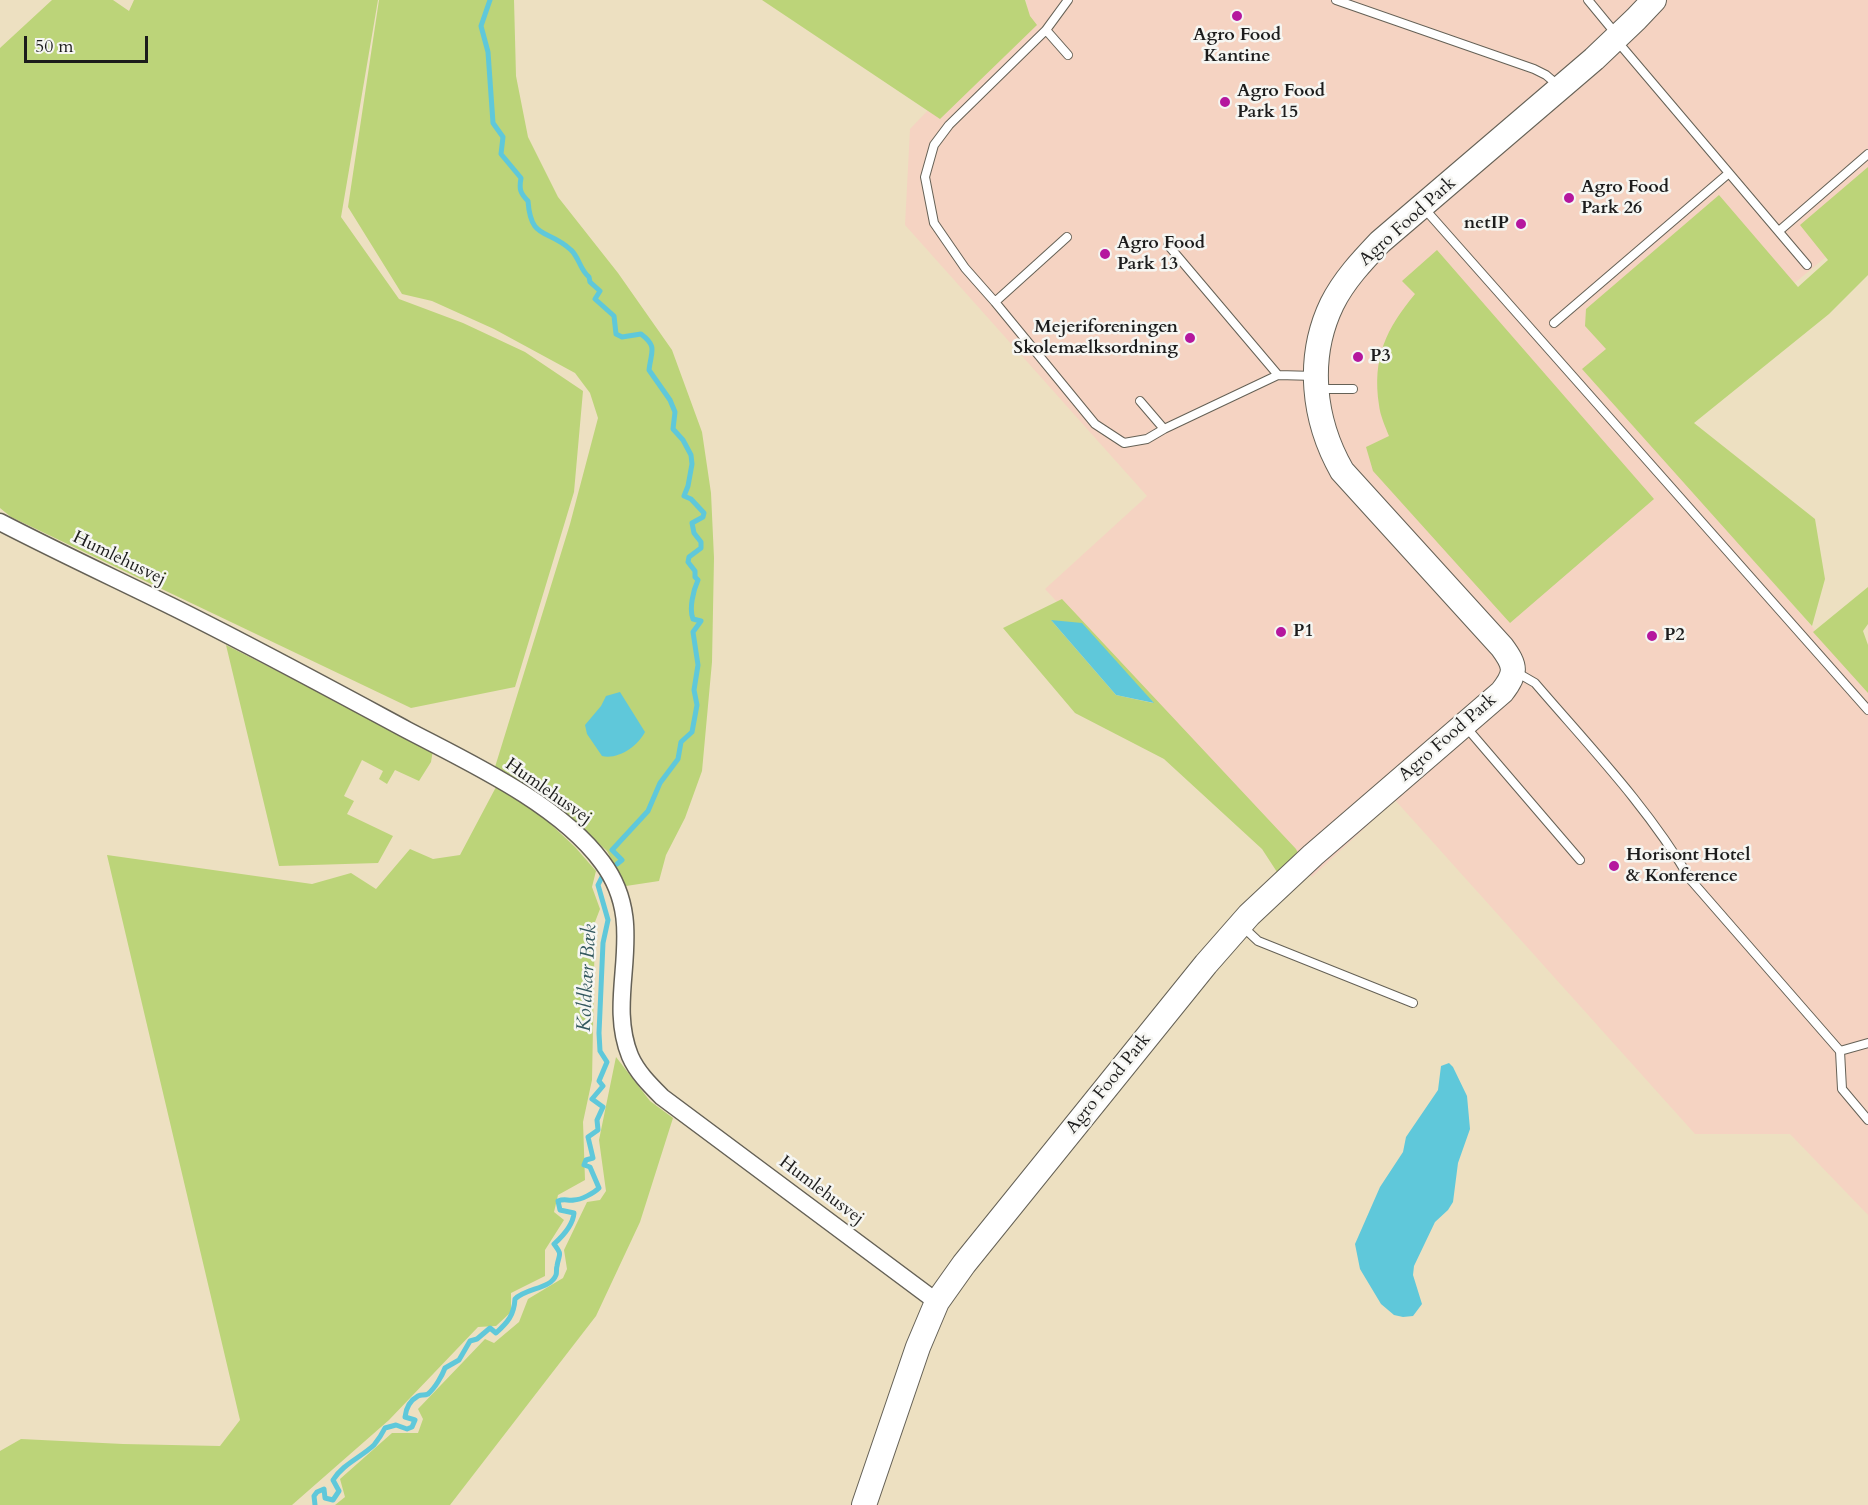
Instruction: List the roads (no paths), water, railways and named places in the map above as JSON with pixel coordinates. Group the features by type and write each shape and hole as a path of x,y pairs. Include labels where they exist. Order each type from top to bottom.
{"street":[{"name":"Agro Food Park","path":"864,1505 918,1347 937,1302 971,1255 1206,964 1241,924 1313,855 1502,692 1510,682 1514,671 1511,659 1502,647 1342,471 1330,449 1322,425 1316,383 1318,345 1332,303 1361,262 1380,242 1617,38 1654,0"},
{"name":"Humlehusvej","path":"0,522 287,666 497,778 533,801 578,835 593,850 612,876 624,909 626,928 622,1015 624,1037 630,1057 644,1080 662,1097 937,1302"}],"lane":[{"path":"1068,0 1046,30 949,125 934,145 925,177 934,223 965,268 1095,423 1125,443 1147,439 1278,375 1353,389"},
{"path":"1336,0 1534,69 1546,75 1560,87"},
{"path":"1588,0 1617,38 1807,265"},
{"path":"1046,30 1068,55"},
{"path":"1779,231 1868,154"},
{"path":"1554,323 1729,173"},
{"path":"1422,206 1868,710"},
{"path":"995,302 1067,237"},
{"path":"1168,245 1278,375"},
{"path":"1140,401 1164,429"},
{"path":"1514,671 1531,679 1551,701 1650,819 1672,848 1690,879 1840,1051 1842,1089 1868,1120"},
{"path":"1464,725 1580,860"},
{"path":"1241,924 1258,941 1413,1003"},
{"path":"1840,1051 1868,1043"}],"water":[{"path":"1051,620 1082,623 1154,703 1116,695"},
{"path":"620,692 645,732 627,751 614,756 602,756 587,734 585,725 601,706 606,696"},
{"path":"1449,1063 1467,1096 1470,1129 1458,1163 1453,1202 1435,1222 1414,1266 1413,1275 1422,1304 1413,1316 1403,1317 1394,1315 1381,1304 1360,1269 1355,1244 1380,1187 1403,1152 1406,1137 1438,1090 1441,1066"}],"waterway":[{"name":"Koldkær Bæk","path":"490,0 481,26 488,52 493,123 503,137 501,154 521,178 521,191 528,201 530,214 537,228 574,253 590,282 600,291 595,299 614,316 616,334 622,337 641,334 650,342 652,350 649,370 670,400 675,412 673,429 683,440 691,455 692,464 684,496 691,499 704,513 703,517 692,523 694,533 701,542 701,548 689,557 688,562 698,580 692,600 692,615 693,619 701,621 693,632 698,665 694,690 697,705 692,732 681,742 678,759 660,783 648,811 612,850 622,860 617,864"},
{"name":"Koldkær Bæk","path":"315,1505 314,1496 324,1489 325,1498 333,1500 339,1491 333,1480 337,1474 374,1445 385,1428 396,1425 407,1429 412,1427 415,1420 405,1417 410,1402 431,1391 445,1368 459,1360 470,1341 477,1339 490,1328 496,1333 510,1318 515,1299 553,1280 560,1255 554,1244 570,1226 574,1213 560,1210 558,1201 580,1199 599,1188 590,1167 584,1165 586,1160 593,1158 588,1137 598,1130 597,1120 603,1107 592,1099 603,1086 599,1081 607,1062 600,1051 599,1033 603,943 608,920 598,885 602,877"}],"place":[{"name":"Agro Food Kantine","path":"1237,16"},
{"name":"Agro Food Park 15","path":"1225,102"},
{"name":"Agro Food Park 26","path":"1569,198"},
{"name":"netIP","path":"1521,224"},
{"name":"Agro Food Park 13","path":"1105,254"},
{"name":"Mejeriforeningen Skolemælksordning","path":"1190,338"},
{"name":"P3","path":"1358,357"},
{"name":"P1","path":"1281,632"},
{"name":"P2","path":"1652,636"},
{"name":"Horisont Hotel & Konference","path":"1614,866"}]}
